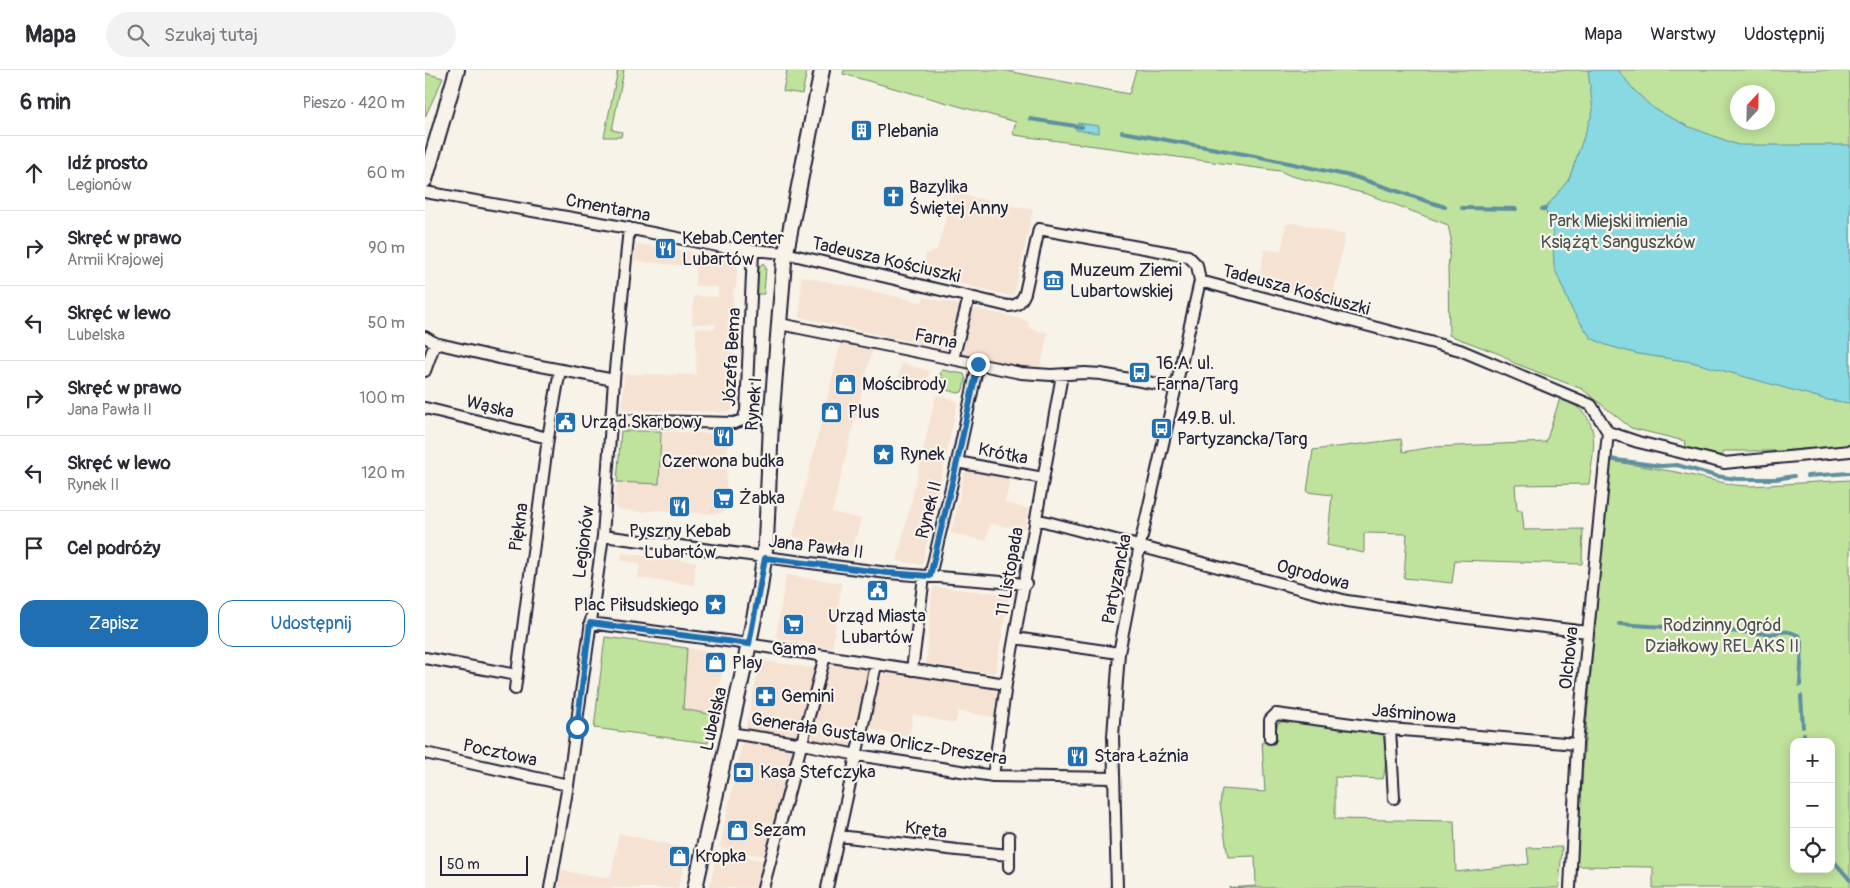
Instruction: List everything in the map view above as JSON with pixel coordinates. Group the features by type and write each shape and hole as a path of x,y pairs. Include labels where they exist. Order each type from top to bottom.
{"main road":[{"path":"425,180 457,70"},
{"name":"Rynek I","path":"765,558 771,424 785,253 822,70"},
{"name":"Lubelska","path":"695,888 749,644 765,558"}],"street":[{"name":"Cmentarna","path":"425,192 629,228 723,248 785,253"},
{"name":"Legionów","path":"550,888 568,785 603,536 613,380 629,228"},
{"name":"Tadeusza Kościuszki","path":"785,253 1008,306 1016,306 1021,302 1025,293 1039,228 1188,256 1197,265 1199,281 1460,350 1591,404 1608,432"},
{"name":"Józefa Bema","path":"610,420 735,423 743,420 746,411 753,251"},
{"name":"Partyzancka","path":"1117,888 1113,736 1119,654 1140,545 1199,281"},
{"path":"953,360 969,297"},
{"name":"Farna","path":"780,324 953,360 1037,375 1101,374 1175,387"},
{"path":"425,337 435,343 613,380"},
{"path":"425,371 435,343"},
{"name":"Rynek II","path":"912,670 927,576 957,462 978,364"},
{"name":"Piękna","path":"515,689 548,438 560,370"},
{"name":"11 Listopada","path":"993,776 1006,684 1062,375"},
{"name":"Wąska","path":"425,408 548,438"},
{"path":"1608,432 1638,442 1724,463 1850,450"},
{"name":"Olchowa","path":"1570,888 1577,744 1608,432"},
{"name":"Krótka","path":"957,462 1043,478"},
{"name":"Ogrodowa","path":"1036,519 1347,601 1467,618 1588,632"},
{"name":"Jana Pawła II","path":"603,536 765,558 927,576 1025,584"},
{"path":"590,623 749,644 1006,684"},
{"path":"1015,638 1119,654"},
{"path":"763,888 825,656"},
{"path":"425,658 517,675"},
{"path":"827,888 876,665"},
{"name":"Jaśminowa","path":"1270,738 1270,720 1276,714 1390,728 1577,744"},
{"path":"1390,728 1394,798"},
{"name":"Generała Gustawa Orlicz-Dreszera","path":"730,733 993,776 1114,778"},
{"name":"Pocztowa","path":"425,753 568,785"},
{"name":"Kręta","path":"839,836 1009,855"},
{"path":"1009,836 1009,867"}],"shaded area":[{"path":"953,193 1033,210 1014,294 1010,296 922,274 926,254 937,250"},
{"path":"1292,223 1345,235 1332,301 1258,283 1265,249 1281,252 1286,225"},
{"path":"639,244 697,253 738,256 736,288 733,289 732,410 729,412 623,409 624,374 696,375 696,328 715,329 715,324 692,324 694,296 718,297 718,287 695,286 696,267 634,261 636,246"},
{"path":"801,276 922,302 924,297 959,305 948,350 800,317"},
{"path":"973,308 1022,319 1028,322 1030,329 1048,333 1040,368 1026,368 962,355"},
{"path":"841,342 872,351 832,512 861,519 851,554 793,536"},
{"path":"902,363 930,371 923,391 896,382"},
{"path":"936,395 958,401 922,565 897,561"},
{"path":"661,431 728,434 725,512 714,514 657,510 643,512 618,509 614,504 617,482 659,484"},
{"path":"965,470 1010,479 1005,503 1029,509 1024,529 990,524 986,541 951,533"},
{"path":"622,553 696,562 694,585 638,578 640,563 621,561"},
{"path":"786,575 842,583 832,648 780,639 776,636"},
{"path":"934,587 997,593 1009,597 995,673 926,664"},
{"path":"687,648 725,655 714,715 683,709"},
{"path":"765,661 817,670 798,740 747,729 746,725 760,664"},
{"path":"833,665 869,671 854,748 847,751 813,743 811,740 825,673"},
{"path":"885,673 991,688 996,691 998,697 993,717 958,711 955,724 913,714 909,738 868,728 880,679"},
{"path":"746,738 793,748 797,752 769,857 721,848 720,846 743,739"},
{"path":"619,833 688,849 678,888 558,888 561,870 596,877 611,877"},
{"path":"718,851 765,861 767,863 761,888 709,888"}],"green space":[{"path":"618,70 624,70 612,130 622,132 621,137 604,137"},
{"path":"787,70 807,70 802,94 783,91"},
{"name":"Park Miejski imienia Książąt Sanguszków","path":"844,70 1002,70 1129,94 1136,70 1850,70 1850,445 1780,451 1724,451 1722,456 1686,447 1685,441 1631,428 1582,389 1449,335 1448,268 1451,239 1448,225 1367,194 1291,176 1280,171 1014,135 1016,122 843,74"},
{"path":"425,73 443,78 425,117"},
{"path":"763,263 766,267 764,294 757,294 759,267"},
{"path":"942,370 964,374 966,380 962,392 958,393 939,388 938,383 942,378 940,372"},
{"path":"1560,398 1584,413 1590,422 1594,444 1589,484 1515,485 1517,510 1522,510 1524,530 1583,529 1582,564 1455,560 1452,583 1404,578 1407,534 1364,533 1364,553 1327,545 1332,495 1307,492 1313,450 1401,439 1403,452 1433,447 1546,442"},
{"path":"621,431 661,431 659,484 617,482"},
{"name":"Rodzinny Ogród Działkowy RELAKS II","path":"1611,461 1676,472 1734,485 1751,486 1850,480 1850,888 1653,888 1653,867 1577,866 1583,764 1609,463"},
{"path":"605,637 687,648 683,709 714,715 708,743 594,728"},
{"path":"1288,720 1383,733 1386,756 1383,779 1335,777 1335,819 1454,821 1456,872 1529,864 1527,848 1562,847 1559,888 1229,888 1256,886 1255,856 1228,857 1220,804 1222,789 1265,792 1262,742 1275,744 1275,732 1278,723"}],"water":[{"path":"1588,70 1618,70 1635,91 1653,108 1687,126 1738,145 1850,145 1850,403 1828,400 1692,362 1638,354 1606,345 1591,338 1572,310 1554,267 1553,234 1545,209 1569,179 1593,111"},
{"path":"1077,123 1099,126 1099,133 1076,130"}],"waterway":[{"path":"1030,119 1082,127"},
{"path":"1122,132 1255,156 1355,177 1445,207"},
{"path":"1462,208 1516,209"},
{"path":"1609,459 1661,466 1677,465 1716,476 1737,479 1776,479 1794,476"},
{"path":"1807,476 1850,473"},
{"path":"1619,624 1772,634 1792,633 1799,636 1802,645 1800,685"},
{"path":"1801,696 1803,727"},
{"path":"1835,863 1850,880"}],"place":[{"name":"Plebania","path":"861,131"},
{"name":"Bazylika Świętej Anny","path":"893,197"},
{"name":"Kebab Center Lubartów","path":"666,248"},
{"name":"Muzeum Ziemi Lubartowskiej","path":"1054,280"},
{"name":"16.A. ul. Farna/Targ","path":"1140,373"},
{"name":"Mościbrody","path":"846,384"},
{"name":"Plus","path":"832,412"},
{"name":"Urząd Skarbowy","path":"565,422"},
{"name":"49.B. ul. Partyzancka/Targ","path":"1161,428"},
{"name":"Czerwona budka","path":"723,436"},
{"name":"Rynek","path":"884,454"},
{"name":"Żabka","path":"723,498"},
{"name":"Pyszny Kebab Lubartów","path":"680,506"},
{"name":"Urząd Miasta Lubartów","path":"877,591"},
{"name":"Plac Piłsudskiego","path":"715,605"},
{"name":"Gama","path":"794,624"},
{"name":"Play","path":"716,663"},
{"name":"Gemini","path":"765,696"},
{"name":"Stara Łaźnia","path":"1078,756"},
{"name":"Kasa Stefczyka","path":"744,772"},
{"name":"Sezam","path":"737,830"},
{"name":"Kropka","path":"679,856"}],"route":[{"path":"577,727 590,623 749,644 765,558 888,573 930,576 978,364"}]}
